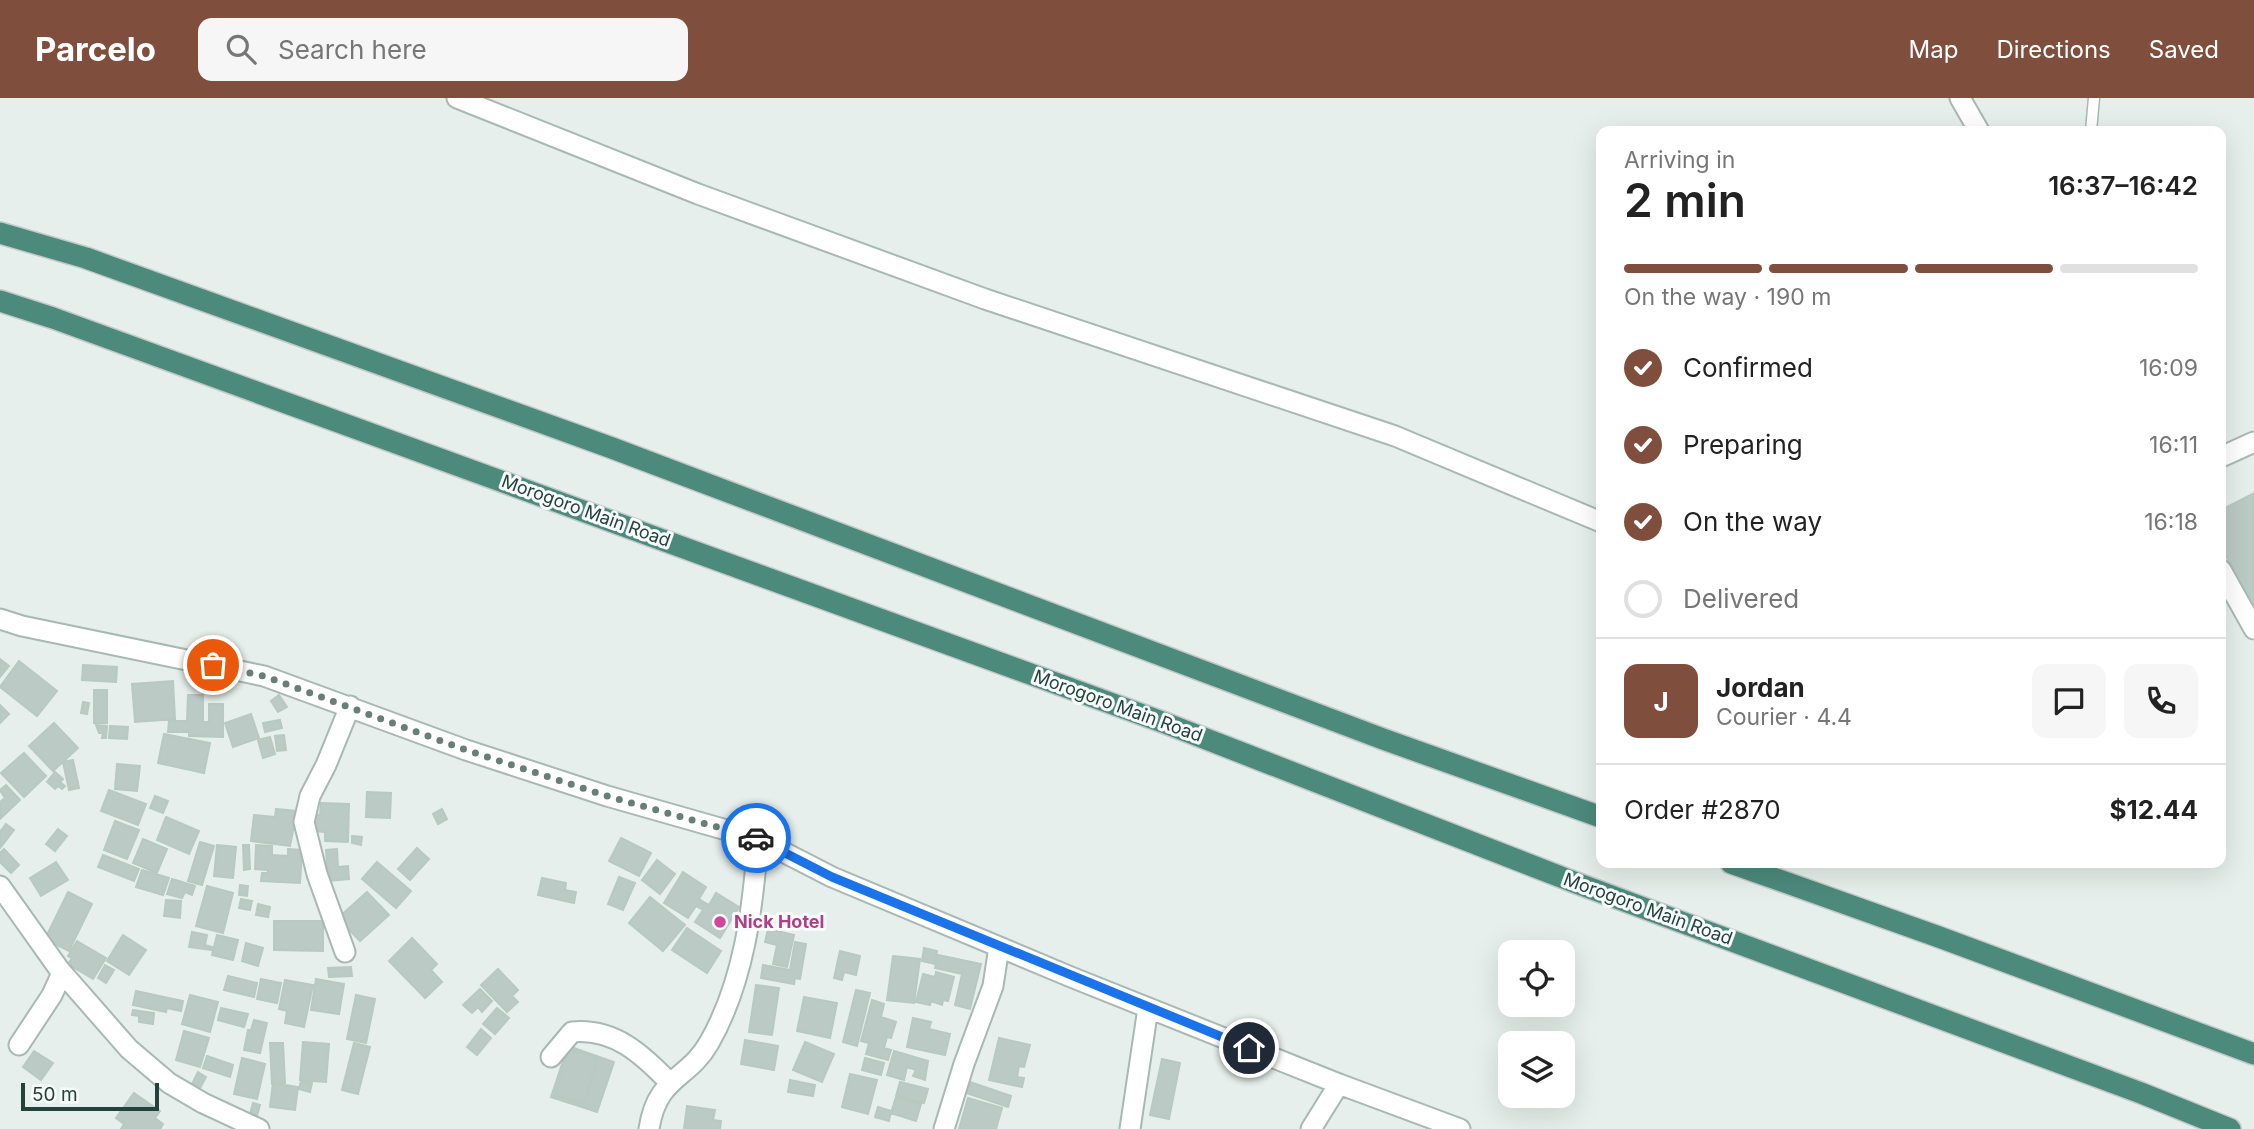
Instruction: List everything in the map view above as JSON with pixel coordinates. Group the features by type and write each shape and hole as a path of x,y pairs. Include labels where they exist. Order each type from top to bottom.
{"highway":[{"path":"0,233 86,258 612,448 1383,739 1596,815"},
{"name":"Morogoro Main Road","path":"0,302 54,318 565,502 1165,723 1578,884 2141,1093 2230,1129"},
{"path":"1745,868 1952,941 2254,1054"}],"street":[{"path":"457,98 698,194 985,299 1395,436 1596,520"},
{"path":"1960,98 1976,126"},
{"path":"2226,455 2254,442"},
{"path":"2226,579 2254,629"},
{"path":"2226,604 2241,605"},
{"path":"0,619 22,626 264,676 466,750 607,796 758,839 832,877 999,947 1339,1084 1460,1129"},
{"path":"345,952 317,874 304,822 310,796 350,706"},
{"path":"649,1129 656,1099 669,1082 708,1046 731,991 752,910 758,839"},
{"path":"0,886 62,973 129,1049 169,1083 203,1103 259,1129"},
{"path":"944,1129 964,1064 993,986 999,947"},
{"path":"19,1045 52,995 62,973"},
{"path":"1130,1129 1149,1008"},
{"path":"551,1057 572,1032 586,1031 611,1036 634,1048 669,1082"},
{"path":"1311,1129 1339,1084"}],"lane":[{"path":"2091,126 2094,98"}],"building":[{"path":"2254,493 2254,610 2226,556 2226,507"},
{"path":"0,659 9,666 0,677"},
{"path":"19,661 57,691 37,716 0,687"},
{"path":"83,665 117,667 116,682 82,680"},
{"path":"173,681 175,719 135,722 132,684"},
{"path":"94,690 107,690 107,723 94,723"},
{"path":"188,695 203,695 203,722 209,722 209,704 223,704 223,737 168,732 169,721 187,721"},
{"path":"279,695 287,707 278,712 271,701"},
{"path":"83,702 89,703 87,714 81,713"},
{"path":"0,705 9,714 0,723"},
{"path":"251,714 259,738 233,747 225,723"},
{"path":"280,720 282,728 265,732 263,723"},
{"path":"54,723 78,748 53,771 29,746"},
{"path":"96,725 107,726 106,738 102,738 103,733 99,733"},
{"path":"110,726 128,727 127,739 109,738"},
{"path":"164,734 210,743 204,773 158,763"},
{"path":"284,735 286,750 277,751 275,736"},
{"path":"270,737 275,754 263,758 258,740"},
{"path":"24,753 46,776 24,797 1,773"},
{"path":"73,760 79,788 69,790 63,762"},
{"path":"117,764 140,766 137,791 115,789"},
{"path":"55,772 63,779 60,782 65,786 62,789 58,786 55,789 47,782"},
{"path":"6,785 20,800 1,818 0,802 5,798 0,790"},
{"path":"109,790 146,804 138,825 101,811"},
{"path":"367,792 391,793 390,818 366,817"},
{"path":"155,796 168,801 163,813 150,808"},
{"path":"321,803 349,804 348,842 325,841 325,832 313,831 313,815 320,815"},
{"path":"276,809 297,811 290,846 251,841 254,815 275,817"},
{"path":"442,809 447,819 438,824 433,814"},
{"path":"166,817 199,831 189,854 157,840"},
{"path":"115,821 139,830 127,859 104,850"},
{"path":"6,824 14,830 0,848 0,832"},
{"path":"58,829 67,836 55,851 46,844"},
{"path":"352,836 362,837 361,845 352,843"},
{"path":"621,838 651,853 639,876 609,861"},
{"path":"143,839 167,849 157,873 133,863"},
{"path":"200,842 214,846 202,885 188,881"},
{"path":"217,845 236,847 233,878 214,876"},
{"path":"243,845 249,845 250,869 244,870"},
{"path":"256,845 272,846 272,855 288,856 288,849 302,850 300,883 261,881 262,873 268,873 268,870 255,869"},
{"path":"417,848 429,859 410,880 398,869"},
{"path":"4,849 19,865 11,873 0,862 0,853"},
{"path":"337,849 338,867 348,866 349,879 328,881 326,850"},
{"path":"103,855 139,869 134,881 98,867"},
{"path":"657,860 675,874 660,894 642,880"},
{"path":"56,862 68,880 41,896 30,878"},
{"path":"377,862 411,891 396,908 362,879"},
{"path":"142,870 169,878 163,895 136,887"},
{"name":"Nick Hotel","path":"683,872 706,887 699,899 709,905 716,893 739,907 720,938 695,922 703,910 696,906 688,918 664,903"},
{"path":"619,877 635,883 623,910 608,904"},
{"path":"542,878 566,883 565,890 576,892 574,903 538,895"},
{"path":"172,879 195,886 192,895 185,892 182,898 167,894"},
{"path":"240,885 248,886 247,896 239,895"},
{"path":"207,886 233,893 223,933 196,926"},
{"path":"68,892 92,904 69,951 45,939"},
{"path":"367,892 389,915 360,941 338,918"},
{"path":"650,897 685,925 663,951 629,923"},
{"path":"241,899 252,901 250,910 239,908"},
{"path":"166,900 181,901 180,918 164,916"},
{"path":"258,904 270,907 268,917 256,915"},
{"path":"274,921 323,921 323,951 274,950"},
{"path":"687,928 721,951 707,973 672,950"},
{"path":"768,929 794,935 787,967 773,964 777,945 765,942"},
{"path":"192,932 207,935 205,945 212,947 212,950 189,947"},
{"path":"123,935 146,950 129,975 107,961"},
{"path":"217,935 238,940 233,960 212,955"},
{"path":"412,938 437,964 431,970 442,982 425,998 389,961"},
{"path":"77,941 106,958 93,979 68,964 72,958 68,956"},
{"path":"795,942 806,944 800,979 795,978 794,984 761,978 763,965 790,970"},
{"path":"246,943 263,948 258,966 242,961"},
{"path":"924,948 937,951 935,964 922,961"},
{"path":"840,951 860,956 856,975 844,972 842,980 834,978"},
{"path":"938,955 981,964 970,1009 955,1005 962,974 935,968"},
{"path":"893,956 920,959 914,1003 887,1000"},
{"path":"105,965 114,970 106,983 98,978"},
{"path":"351,967 352,976 329,977 328,968"},
{"path":"498,969 518,990 512,996 518,1002 507,1012 481,985"},
{"path":"936,972 954,977 948,1001 943,1000 942,1005 931,1001 930,1005 916,1002 923,974 935,977"},
{"path":"228,976 257,983 254,997 224,990"},
{"path":"261,979 281,983 277,1003 257,999"},
{"path":"316,979 344,984 339,1014 311,1010"},
{"path":"285,980 313,985 304,1027 285,1023 287,1011 279,1009"},
{"path":"756,985 779,988 772,1035 749,1032"},
{"path":"480,989 492,1001 482,1012 478,1007 472,1013 463,1005"},
{"path":"856,990 870,993 857,1046 843,1042"},
{"path":"136,991 183,1001 181,1011 167,1008 166,1012 133,1005"},
{"path":"190,995 218,1002 210,1032 182,1024"},
{"path":"356,995 375,999 366,1043 347,1039"},
{"path":"804,997 837,1003 830,1038 797,1031"},
{"path":"872,1000 884,1004 881,1017 896,1022 891,1038 887,1037 884,1048 891,1050 888,1060 866,1054 869,1043 861,1041"},
{"path":"221,1008 248,1014 244,1027 218,1020"},
{"path":"497,1008 509,1018 495,1034 483,1024"},
{"path":"133,1010 154,1013 153,1024 139,1022 139,1016 132,1015"},
{"path":"913,1018 931,1022 929,1029 950,1034 945,1055 907,1047"},
{"path":"254,1020 267,1023 260,1053 244,1050 248,1030 251,1030"},
{"path":"481,1029 491,1038 477,1055 467,1047"},
{"path":"184,1031 209,1038 200,1067 176,1060"},
{"path":"999,1038 1030,1045 1024,1067 1019,1066 1017,1077 1024,1078 1022,1087 989,1080"},
{"path":"745,1040 778,1046 774,1070 741,1064"},
{"path":"303,1042 329,1044 326,1082 300,1080"},
{"path":"805,1042 834,1054 822,1082 793,1070"},
{"path":"270,1043 283,1043 285,1083 272,1084"},
{"path":"354,1043 370,1047 358,1094 342,1090"},
{"path":"568,1046 614,1062 597,1112 551,1097"},
{"path":"569,1049 598,1058 584,1104 555,1095"},
{"path":"34,1051 53,1063 41,1080 23,1067"},
{"path":"894,1051 928,1061 925,1080 913,1076 916,1070 907,1067 904,1080 887,1075"},
{"path":"207,1056 233,1065 230,1077 203,1068"},
{"path":"242,1058 265,1064 257,1099 234,1094"},
{"path":"865,1058 884,1063 881,1075 862,1070"},
{"path":"1162,1059 1180,1063 1169,1119 1150,1115"},
{"path":"198,1072 206,1077 199,1090 191,1086"},
{"path":"850,1074 877,1080 868,1114 842,1107"},
{"path":"790,1080 815,1085 813,1096 788,1092"},
{"path":"301,1081 312,1083 310,1092 299,1089"},
{"path":"900,1082 928,1089 924,1103 896,1096"},
{"path":"970,1082 1011,1096 1008,1107 966,1093"},
{"path":"273,1083 298,1087 295,1110 270,1107"},
{"path":"134,1093 160,1111 155,1118 163,1124 160,1129 121,1129 124,1124 116,1118"},
{"path":"896,1097 921,1104 916,1121 891,1113"},
{"path":"968,1098 1002,1108 996,1129 959,1129"},
{"path":"253,1103 260,1105 257,1116 250,1114"},
{"path":"687,1106 715,1110 713,1120 721,1121 720,1129 684,1129"},
{"path":"878,1107 891,1111 889,1121 875,1117"}],"way so far":[{"path":"213,665 264,676 466,750 607,796 756,838"}],"place":[{"name":"Nick Hotel","path":"720,922"}],"route":[{"path":"756,838 832,877 1249,1048"}]}
